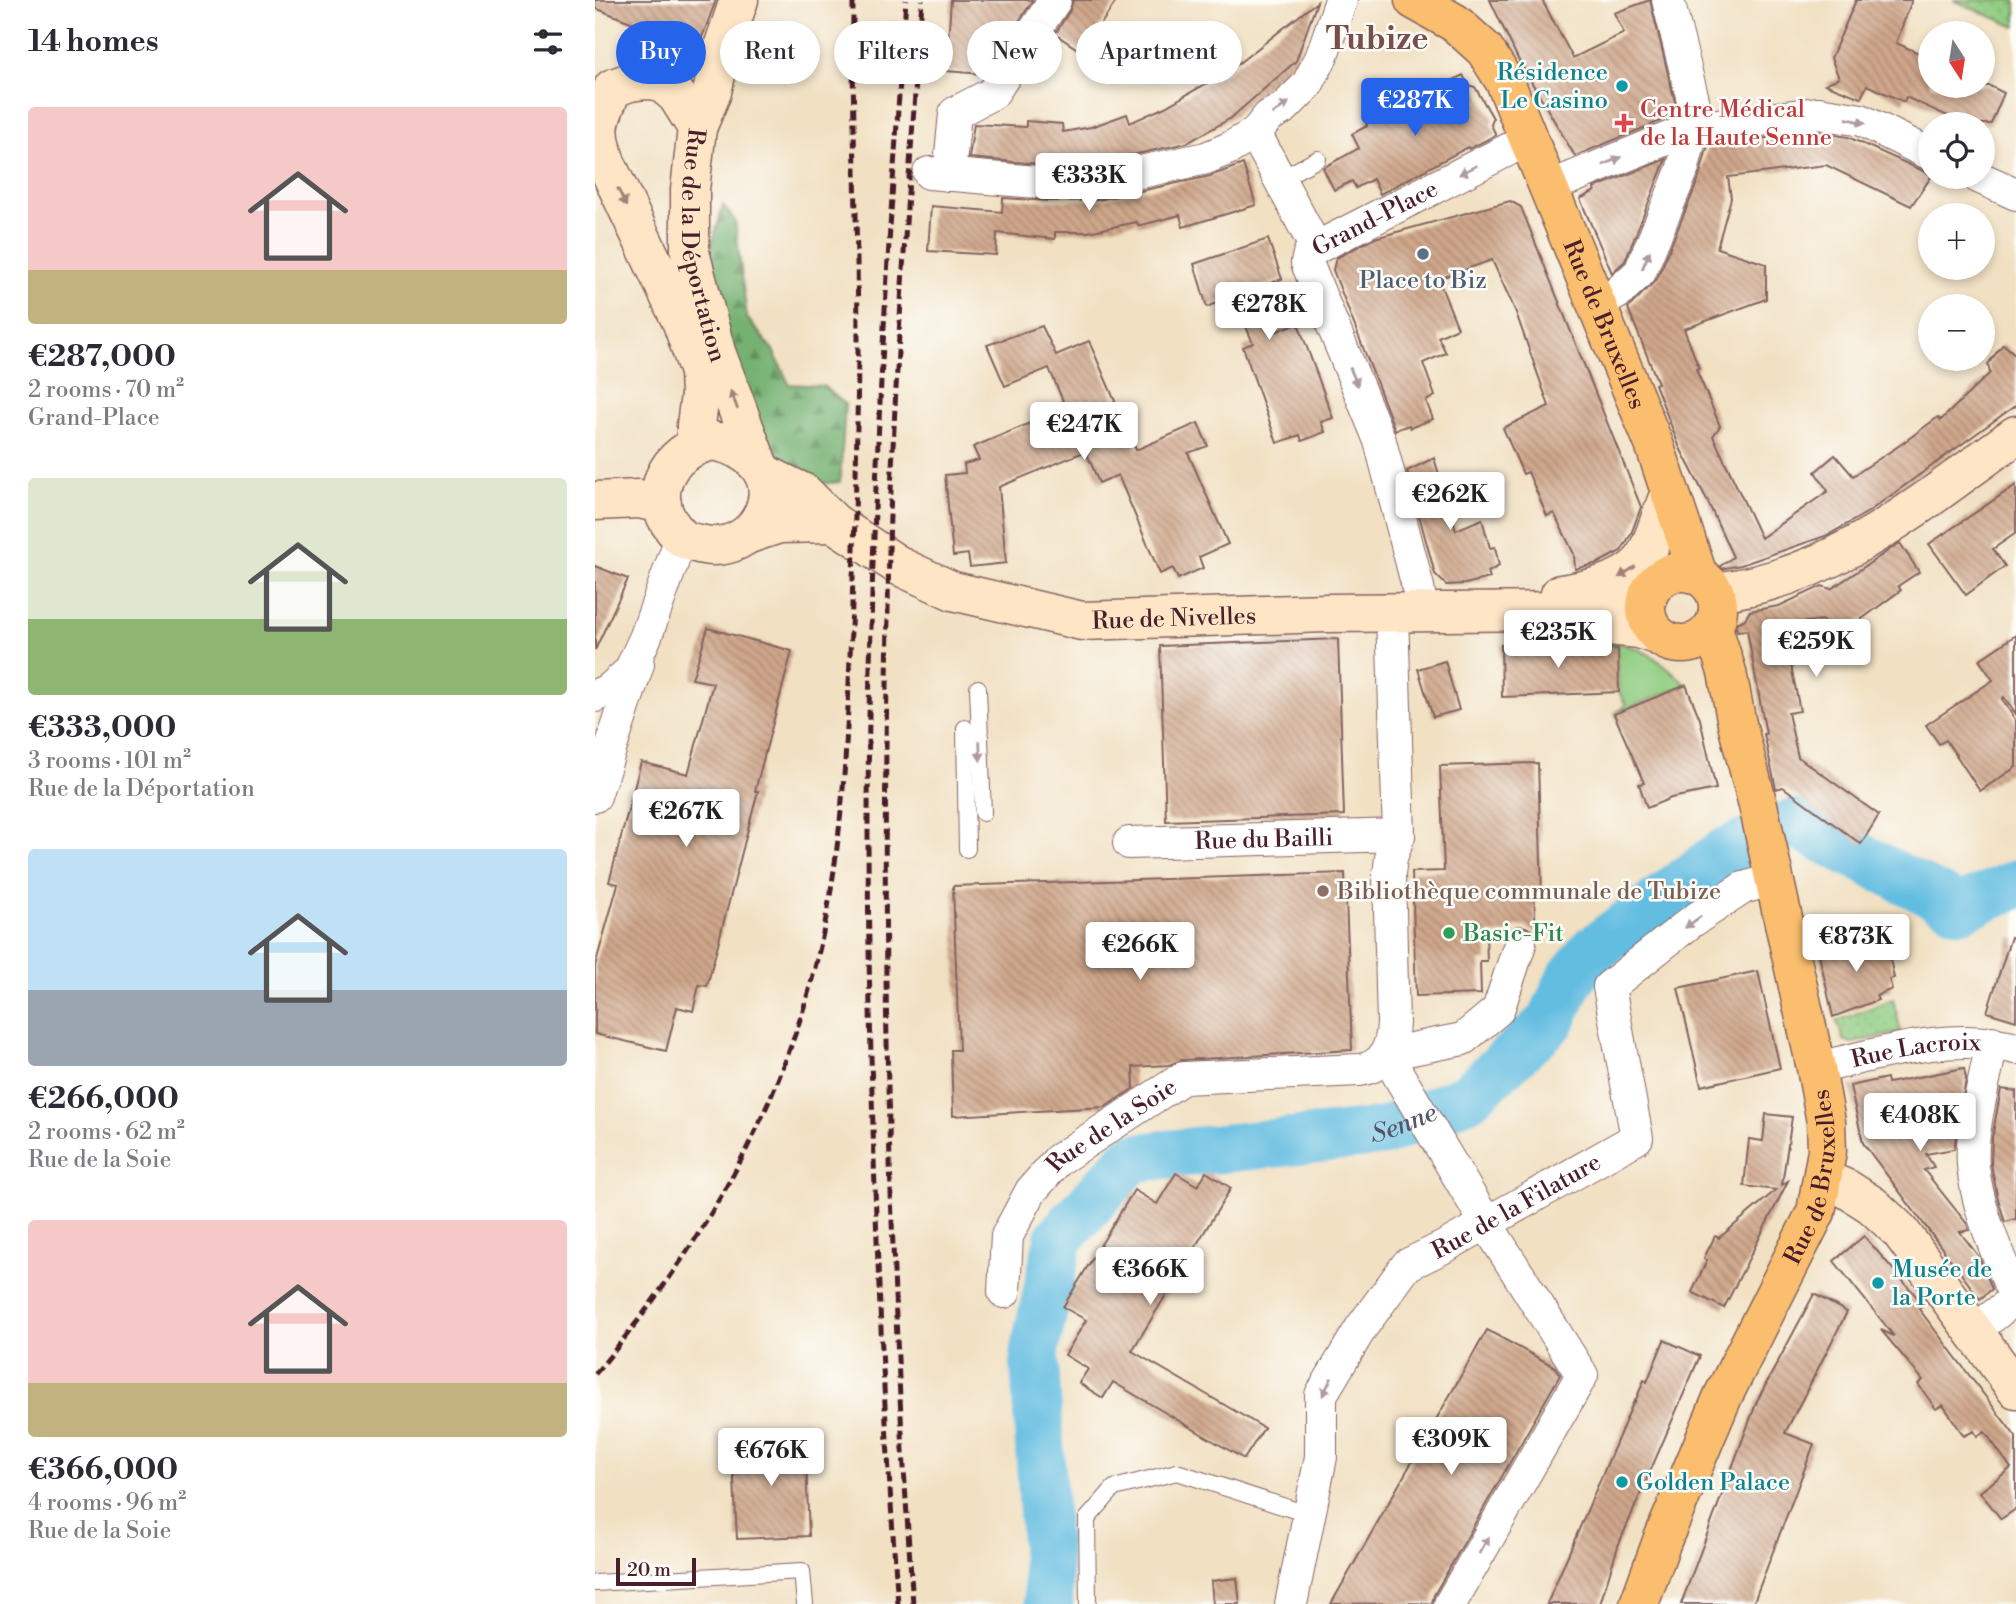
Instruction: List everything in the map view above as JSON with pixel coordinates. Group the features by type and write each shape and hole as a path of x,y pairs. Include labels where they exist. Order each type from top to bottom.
{"main road":[{"path":"732,21 739,0"},
{"path":"1415,0 1455,23 1485,50 1505,82 1529,139"},
{"path":"706,67 720,54"},
{"path":"697,128 712,92 720,57"},
{"name":"Rue de la Déportation","path":"604,83 598,139 606,163 682,323 699,372 701,395 696,444"},
{"name":"Rue de la Déportation","path":"663,84 677,96 697,128 689,190 690,252 716,352 760,468"},
{"name":"Rue de Bruxelles","path":"1529,139 1654,444 1672,502 1695,606 1737,724 1758,805 1826,1122 1827,1151 1817,1212 1723,1395 1662,1541 1639,1604"},
{"name":"Rue de Nivelles","path":"760,468 804,493 834,523 901,567 953,592 1082,621 1407,612 1534,612 1695,606 1812,568 1881,532 2016,436"},
{"path":"749,534 760,521 766,506 767,489 760,468 746,452 730,444 713,441 696,444 680,454 668,468 662,486 662,504 669,521 681,538 715,547 733,544 749,534 779,524 834,523"},
{"path":"595,501 639,499 662,504"},
{"path":"1534,612 1549,595 1584,591 1622,576 1642,561 1661,514 1672,502"},
{"path":"1823,1179 1847,1189 1872,1205 1900,1231 2016,1390"}],"street":[{"path":"1055,0 993,93 955,113 939,174 1049,183 1094,182 1206,158 1230,148 1255,133 1269,116 1284,108 1307,85 1321,58 1341,0"},
{"path":"1596,303 1616,294 1640,272 1682,171 1693,128 1694,104 1668,0"},
{"path":"1549,187 1693,128 1819,113 1861,120 1918,148"},
{"name":"Grand-Place","path":"1255,133 1316,248 1529,139"},
{"path":"1995,185 2016,194"},
{"path":"1316,248 1309,254 1307,263 1380,441 1418,587 1407,612 1399,835 1389,874 1394,1023 1392,1042 1386,1054 1486,1223 1582,1375 1450,1604"},
{"path":"595,796 646,636 681,538"},
{"path":"595,696 610,689 630,671 646,636"},
{"name":"Rue du Bailli","path":"1129,843 1399,835"},
{"name":"Rue de la Filature","path":"1291,1604 1321,1457 1321,1395 1361,1328 1407,1265 1444,1247 1637,1138 1609,987 1691,922 1773,872"},
{"name":"Rue de la Soie","path":"1004,1292 1007,1236 1031,1191 1058,1160 1183,1078 1359,1070 1376,1065 1386,1054 1464,1039 1499,1010 1520,944"},
{"name":"Rue Lacroix","path":"1816,1068 1935,1042 2004,1045"},
{"path":"1974,1331 2016,1298 1980,1204 1973,1163 1975,1132 2004,1045"}],"lane":[{"path":"1280,179 1318,159"},
{"path":"978,688 983,813"},
{"path":"965,728 967,849"},
{"path":"1088,1604 1087,1519 1114,1488 1177,1472 1310,1515"},
{"path":"595,1583 802,1571 805,1604"}],"green space":[{"path":"1953,0 2016,0 2016,27"},
{"path":"723,205 735,221 747,318 773,350 789,384 823,386 845,404 840,482 817,484 784,462 764,434 717,328 707,264"},
{"path":"1579,636 1638,649 1661,663 1686,685 1614,714 1626,705 1619,692 1617,647 1579,648"},
{"path":"1893,999 1901,1032 1852,1043 1844,1040 1837,1021"}],"building":[{"path":"595,0 716,0 706,27 706,21 628,21 595,8"},
{"path":"951,0 1033,0 1019,21 967,21 967,73 953,72 953,21 950,21"},
{"path":"1073,0 1117,0 1103,21 1076,21 1076,48 1062,39 1062,23"},
{"name":"Résidence Le Casino","path":"1490,0 1542,0 1573,58 1624,33 1614,13 1650,0 1676,106 1671,109 1673,116 1575,156 1519,61"},
{"path":"1856,0 1912,0 1896,43 1918,53 1918,98 1995,98 1995,88 2004,93 1995,114 1995,112 1939,112 1906,97 1904,102 1867,85 1861,98 1825,84 1839,78 1831,58"},
{"path":"1317,2 1296,61 1231,118 1187,143 1092,164 1050,165 969,158 974,124 1026,127 1026,121 1062,124 1063,132 1091,127 1127,114 1130,123 1205,84 1242,84 1242,61"},
{"path":"1463,75 1468,85 1475,87 1493,118 1491,125 1496,135 1380,194 1373,179 1356,188 1352,181 1334,190 1323,168 1359,148 1352,134 1367,126 1365,120 1386,109 1388,114"},
{"path":"1819,132 1848,137 1918,169 1918,189 1923,189 1911,206 1826,165 1728,177 1731,198 1717,248 1766,264 1766,299 1684,329 1699,368 1696,369 1720,426 1713,436 1761,538 1828,491 1815,472 1835,455 1853,476 1938,417 1941,420 1990,371 1995,371 1995,355 2003,344 2016,355 2016,405 1868,512 1828,535 1741,565 1720,569 1719,567 1733,557 1680,448 1628,308 1657,279 1699,178 1708,145"},
{"path":"1666,159 1625,261 1612,273 1580,199 1595,191 1594,188"},
{"path":"1243,164 1256,205 1183,227 1180,215 1138,226 1137,222 1088,232 1055,232 1055,239 997,233 996,255 928,251 931,206 1002,212 1003,198 1098,200 1210,176"},
{"path":"1510,201 1521,207 1641,507 1621,551 1598,563 1575,569 1574,554 1554,513 1547,516 1528,472 1523,474 1503,428 1549,406 1515,310 1492,260 1438,279 1458,328 1438,337 1446,353 1423,363 1435,396 1426,401 1433,419 1410,428 1409,425 1395,430 1333,270 1336,258 1375,238"},
{"path":"1268,239 1282,279 1260,287 1275,332 1298,323 1333,418 1321,422 1325,432 1302,441 1300,435 1277,443 1243,347 1253,343 1233,296 1207,307 1194,264"},
{"path":"1042,326 1056,355 1089,341 1136,450 1198,423 1208,446 1188,453 1228,544 1199,557 1203,568 1178,579 1173,568 1160,574 1118,475 1099,483 1086,451 999,487 1006,563 970,567 968,554 953,556 945,475 965,473 964,464 979,460 973,447 1066,408 1049,368 1005,386 987,345"},
{"path":"1434,458 1456,530 1482,519 1490,548 1495,547 1499,566 1488,572 1490,578 1446,585 1435,574 1407,471"},
{"path":"2016,485 2016,533 1993,549 2005,566 1966,595 1929,544"},
{"path":"1900,543 1919,572 1898,586 1901,590 1836,638 1822,620 1783,625 1800,711 1788,713 1798,757 1879,815 1861,844 1783,787 1776,789 1747,630 1737,631 1735,624 1745,619 1750,611 1779,606 1822,586 1831,589"},
{"path":"595,566 628,579 595,650"},
{"path":"708,628 792,651 707,986 699,985 693,1011 677,1007 666,1051 595,1034 595,966 618,884 609,882 641,762 688,774 713,683 692,679"},
{"path":"2016,635 2016,714 2004,697 2002,699 2016,721 2016,767 1980,791 1946,740 1939,744 1926,725 1993,680 1979,660"},
{"path":"1338,639 1344,815 1166,821 1160,646"},
{"path":"1542,643 1542,647 1573,645 1573,649 1618,649 1619,692 1502,697 1501,645"},
{"path":"1445,661 1459,710 1433,717 1418,669"},
{"path":"1686,685 1700,719 1716,789 1671,798 1647,808 1639,784 1644,783 1614,714"},
{"path":"1538,763 1542,894 1534,894 1536,933 1526,927 1517,926 1505,934 1486,934 1487,961 1480,961 1481,994 1416,996 1412,872 1444,871 1440,766"},
{"path":"1345,873 1352,1050 1182,1060 1169,1065 1133,1067 1134,1088 1105,1107 953,1116 951,1050 959,1050 953,886"},
{"path":"2011,937 2016,938 2016,1021 1987,1012"},
{"path":"1886,939 1894,978 1889,979 1892,989 1876,996 1878,1000 1833,1017 1818,950"},
{"path":"1758,971 1780,1068 1701,1086 1678,988"},
{"path":"1964,1068 1966,1079 1954,1149 1926,1154 1934,1167 1924,1170 1967,1224 1969,1230 1960,1232 1979,1257 1992,1289 1980,1299 1863,1143 1850,1086 1887,1078 1888,1083"},
{"path":"2001,1089 2016,1091 2016,1219 2005,1222 1991,1164 1992,1138"},
{"path":"1766,1114 1792,1117 1782,1185 1788,1181 1724,1308 1692,1292 1715,1236 1719,1238 1776,1190 1744,1186 1749,1139 1763,1141"},
{"path":"1206,1172 1231,1188 1132,1351 1264,1428 1244,1459 1113,1382 1103,1398 1079,1383 1088,1369 1065,1355 1086,1320 1063,1307 1134,1190 1157,1204 1176,1173 1198,1186"},
{"path":"1864,1236 1924,1305 1919,1309 2016,1437 2016,1509 2001,1519 1980,1492 2011,1468 1985,1432 1977,1436 1974,1431 1964,1436 1943,1405 1936,1409 1918,1384 1923,1380 1881,1330 1894,1336 1834,1261"},
{"path":"1814,1294 1847,1312 1785,1433 1814,1444 1753,1604 1681,1604 1757,1401"},
{"path":"1487,1330 1555,1367 1560,1375 1434,1595 1432,1603 1331,1604"},
{"name":"Golden Palace","path":"1664,1340 1700,1356 1618,1546 1600,1604 1547,1604 1634,1401 1644,1380 1647,1382"},
{"path":"805,1437 809,1536 737,1539 732,1440"},
{"path":"1237,1578 1240,1604 1213,1604 1211,1581"}],"waterway":[{"name":"Senne","path":"1049,1604 1034,1353 1059,1238 1132,1158 1382,1132 1468,1097 1551,1021 1570,979 1593,950 1725,852 1793,823 1960,908 2016,884"}],"railway":[{"path":"595,1374 631,1330 697,1237 752,1138 795,1034 812,979 831,892 845,760 856,491 858,354 853,0"},
{"path":"898,1604 876,1221 868,838 874,523 891,209 906,0"},
{"path":"913,1604 889,1145 885,800 893,451 922,0"}],"place":[{"name":"Résidence Le Casino","path":"1622,86"},
{"name":"Centre Médical de la Haute Senne","path":"1624,123"},
{"name":"Place to Biz","path":"1423,254"},
{"name":"Bibliothèque communale de Tubize","path":"1323,891"},
{"name":"Basic-Fit","path":"1449,933"},
{"name":"Musée de la Porte","path":"1878,1283"},
{"name":"Golden Palace","path":"1622,1482"}],"district":[{"name":"Tubize","path":"1377,38"}]}
